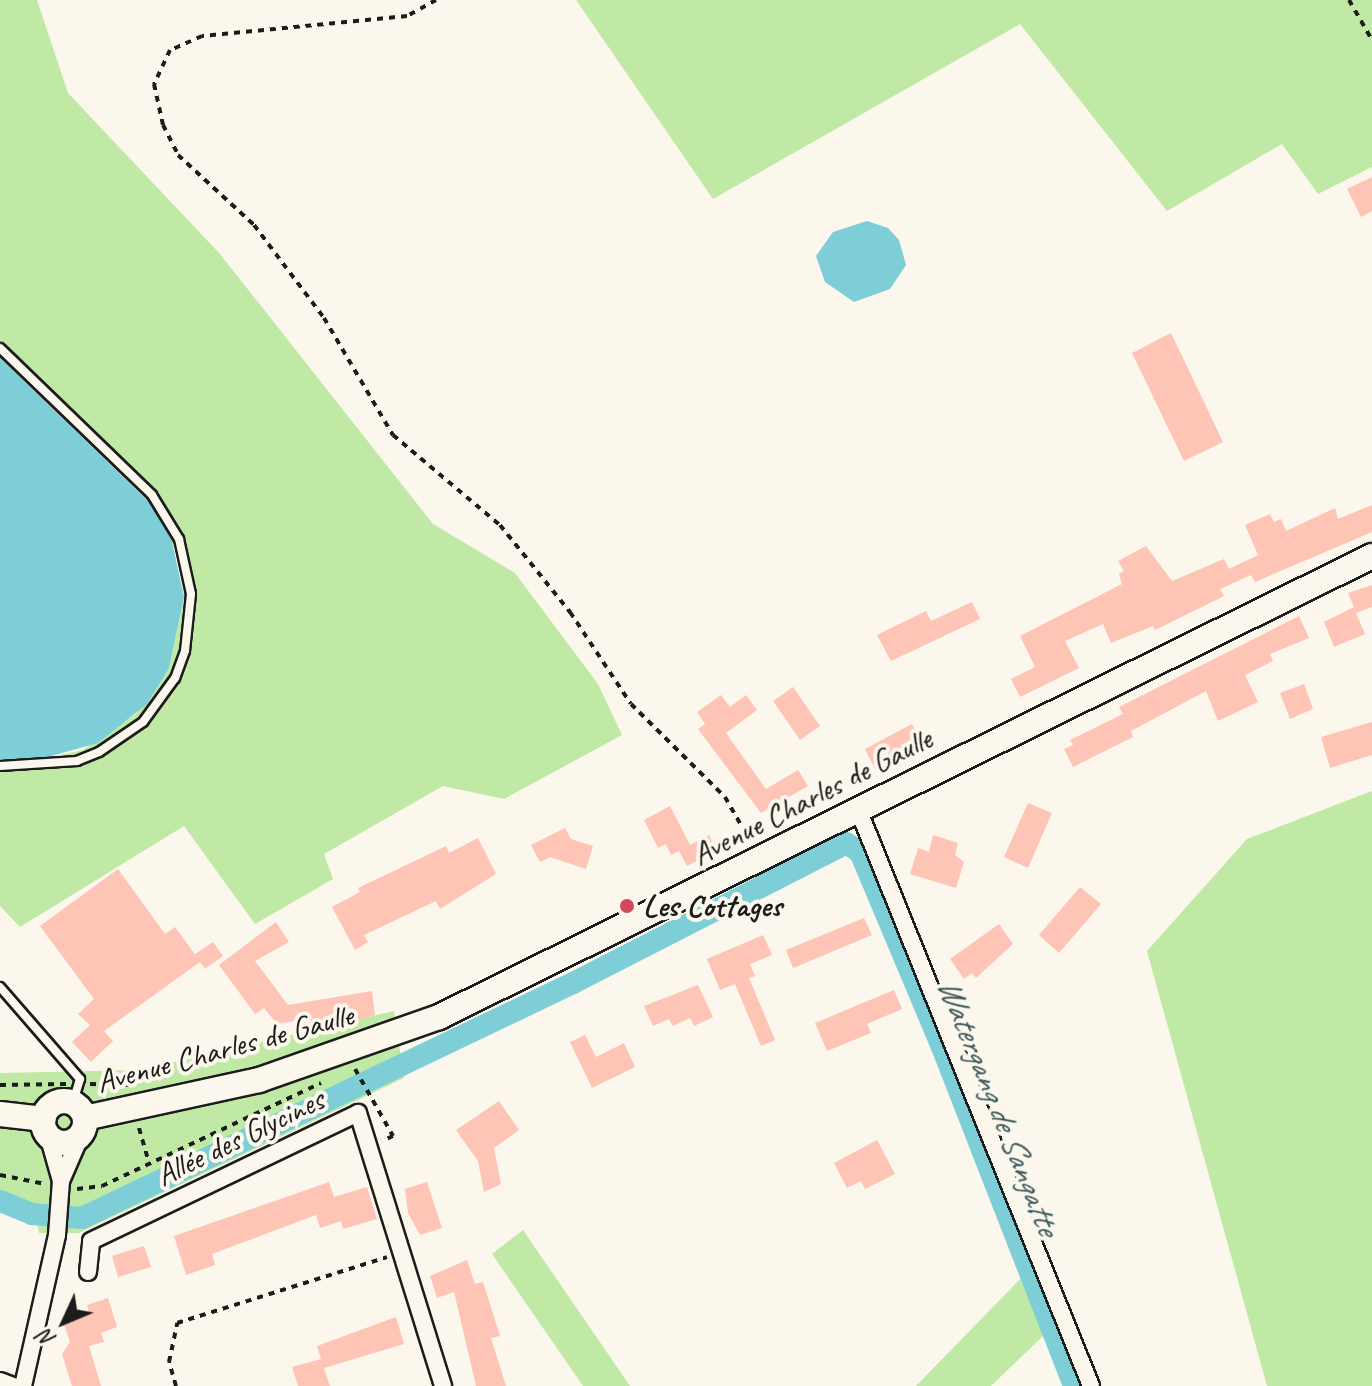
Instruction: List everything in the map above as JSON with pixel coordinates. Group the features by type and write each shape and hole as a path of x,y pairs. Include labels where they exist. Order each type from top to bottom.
{"main road":[{"name":"Avenue Charles de Gaulle","path":"46,1127 56,1102 80,1110 133,1108 248,1083 393,1036 756,849 858,809 1372,556"},
{"name":"Avenue Charles de Gaulle","path":"0,1114 46,1127 63,1142 80,1110"}],"street":[{"path":"858,809 1091,1386"},
{"path":"23,1386 57,1235 60,1189 80,1110"},
{"name":"Allée des Glycines","path":"88,1272 91,1241 358,1113 443,1386"},
{"path":"46,1127 60,1189"},
{"path":"0,1381 13,1386"}],"lane":[{"path":"0,348 152,495 179,539 191,594 185,651 175,678 143,722 99,752 77,761 0,766"},
{"path":"0,987 57,1048 80,1110"}],"path":[{"path":"436,0 407,16 202,36 170,50 154,84 163,125 178,155 254,225 324,318 393,435 500,525 570,612 631,704 725,797 756,849"},
{"path":"1349,0 1372,40"},
{"path":"737,847 756,849"},
{"path":"355,1069 370,1094"},
{"path":"0,1085 80,1110 140,1082"},
{"path":"0,1175 60,1189 102,1186 296,1094"},
{"path":"133,1108 149,1164"},
{"path":"176,1386 169,1362 177,1323 401,1253"}],"green space":[{"path":"0,0 37,0 68,93 220,254 433,524 515,573 598,684 622,735 504,799 443,786 324,854 333,879 255,924 184,826 20,927 0,906 0,759 33,761 83,750 136,714 169,668 184,597 178,556 162,519 128,477 0,358"},
{"path":"576,0 1372,0 1372,167 1318,194 1282,144 1167,211 1020,24 713,199"},
{"path":"1372,791 1372,1386 1267,1386 1147,951 1247,839"},
{"path":"394,1011 404,1078 79,1233 39,1233 34,1207 0,1193 0,1073 140,1070"},
{"path":"523,1230 630,1386 583,1386 492,1254"},
{"path":"1023,1276 1047,1332 991,1386 916,1386"}],"water":[{"path":"867,221 888,228 899,240 906,265 890,289 854,302 825,282 816,256 833,232"},
{"path":"0,358 149,502 171,537 184,597 169,668 147,704 98,743 33,761 0,759"}],"building":[{"path":"1372,177 1372,211 1361,217 1347,189"},
{"path":"1171,333 1223,442 1184,461 1132,353"},
{"path":"1372,505 1372,532 1255,582 1251,575 1220,589 1224,596 1155,630 1153,626 1111,643 1103,624 1065,641 1079,668 1020,697 1011,679 1035,667 1020,636 1122,584 1119,574 1124,571 1118,561 1146,546 1172,581 1224,559 1229,569 1258,555 1245,525 1270,514 1274,522 1281,519 1286,531 1335,508 1338,519"},
{"path":"1372,585 1372,607 1356,613 1365,634 1334,647 1324,622 1354,607 1348,593"},
{"path":"972,602 980,619 891,661 877,635 926,611 931,621"},
{"path":"1299,616 1309,638 1270,654 1273,661 1245,675 1258,702 1218,721 1206,691 1131,731 1133,737 1073,767 1064,749 1073,745 1070,740 1123,714 1119,707"},
{"path":"1304,684 1313,709 1290,719 1280,693"},
{"path":"793,687 820,726 800,740 773,701"},
{"path":"721,695 730,707 746,695 757,710 726,733 766,789 798,770 808,786 761,813 698,729 705,724 697,712"},
{"path":"1372,722 1372,755 1330,768 1321,737"},
{"path":"912,724 923,745 875,769 865,749"},
{"path":"1028,803 1052,813 1028,868 1004,857"},
{"path":"670,806 690,845 709,835 716,851 687,866 679,851 671,855 666,844 658,848 644,820"},
{"path":"565,828 571,839 593,846 586,869 550,857 540,862 531,845"},
{"path":"933,835 958,843 955,855 964,862 956,888 910,874 918,848 929,852"},
{"path":"478,838 496,874 440,909 436,901 364,935 368,942 355,950 332,907 360,892 358,888 446,846 449,853"},
{"path":"118,869 165,934 175,927 199,960 195,954 213,942 223,956 205,969 200,962 104,1031 113,1041 91,1062 72,1042 90,1025 78,1014 94,999 40,926"},
{"path":"1080,887 1101,904 1059,953 1039,935"},
{"path":"864,918 872,935 793,968 786,950"},
{"path":"276,922 289,942 255,961 288,1005 372,991 375,1015 309,1034 300,1020 277,1024 264,1008 255,1014 219,965"},
{"path":"999,924 1013,944 976,978 972,973 964,979 950,959"},
{"path":"763,935 772,955 750,964 755,976 749,978 775,1040 761,1046 735,984 720,990 707,959"},
{"path":"698,985 713,1017 694,1026 690,1018 673,1026 669,1019 653,1026 644,1006"},
{"path":"894,990 902,1009 867,1024 871,1033 827,1051 815,1023"},
{"path":"585,1035 596,1057 624,1043 635,1067 592,1088 570,1042"},
{"path":"499,1101 519,1130 494,1148 501,1184 484,1192 478,1161 456,1130"},
{"path":"877,1140 895,1174 865,1189 861,1181 847,1188 834,1163"},
{"path":"329,1182 334,1197 367,1187 377,1219 343,1229 341,1221 320,1228 316,1215 212,1254 215,1265 186,1275 174,1236"},
{"path":"427,1182 442,1228 420,1235 408,1213 405,1189"},
{"path":"144,1246 151,1267 118,1277 112,1256"},
{"path":"467,1260 475,1284 483,1282 500,1336 491,1338 506,1386 476,1386 454,1292 437,1298 430,1276"},
{"path":"108,1298 117,1327 101,1333 104,1342 89,1346 101,1386 72,1386 62,1354 70,1342 63,1321 89,1313 87,1305"},
{"path":"396,1317 404,1344 324,1368 330,1386 298,1386 292,1367 321,1359 317,1346"}],"waterway":[{"name":"Watergang de Sangatte","path":"0,1201 32,1214 82,1218 573,983 846,843 860,852 942,1047 1074,1386"}],"place":[{"name":"Les Cottages","path":"627,906"}]}
